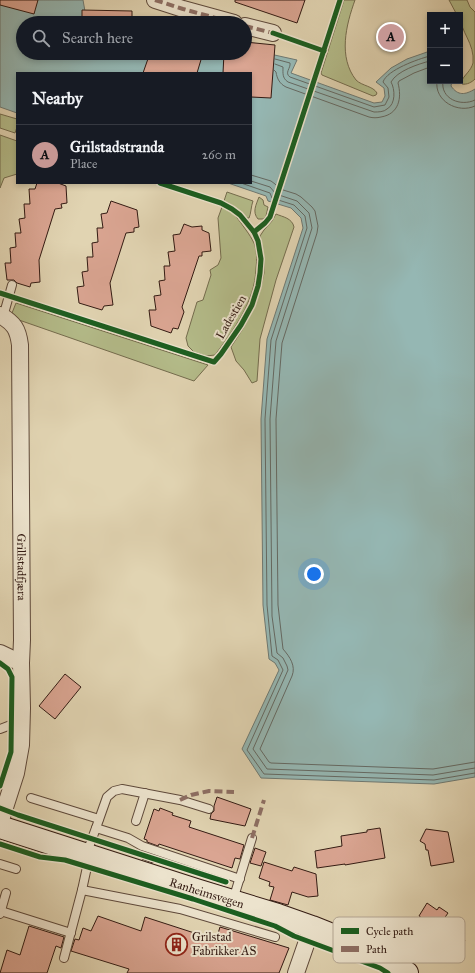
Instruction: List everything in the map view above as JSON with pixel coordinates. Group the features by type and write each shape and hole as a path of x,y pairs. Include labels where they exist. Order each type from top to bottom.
{"street":[{"path":"155,0 208,16"},
{"path":"252,28 273,33"},
{"name":"Grillstadfjæra","path":"0,823 16,773 21,745 22,708 20,345 16,329 2,316"},
{"path":"0,652 21,663"},
{"name":"Ranheimsvegen","path":"0,827 233,901 333,935"},
{"path":"296,973 312,927"},
{"name":"Ranheimsvegen","path":"391,963 408,973"}],"lane":[{"path":"2,316 12,286"},
{"path":"0,729 21,720"},
{"path":"64,958 87,867 86,855 107,797 114,791 122,789 180,800 209,809"},
{"path":"136,820 145,793"},
{"path":"31,798 99,819"},
{"path":"96,828 128,838 142,846 240,879"},
{"path":"233,901 252,838"},
{"path":"0,864 16,869"},
{"path":"82,890 180,909 275,937"},
{"path":"6,893 1,912 71,933"}],"green space":[{"path":"344,0 355,0 345,41 345,51 350,71 356,80 373,89 377,93 373,96 322,75 321,73"},
{"path":"449,0 467,0 470,7 475,12 475,79 466,84 463,84 463,79 473,63 472,49 463,29 463,12 455,12"},
{"path":"0,114 16,119 15,133 0,128"},
{"path":"0,135 16,141 16,174 4,178 0,188"},
{"path":"227,192 253,201 249,218 245,218 236,208 224,201"},
{"path":"259,197 263,200 264,205 268,207 266,216 263,219 258,219 255,214 255,208"},
{"path":"222,207 236,217 254,243 257,259 255,280 248,304 236,325 215,355 206,356 194,352 188,346 186,338 197,302 203,300 211,275 210,270 218,265 221,258 218,218"},
{"path":"276,214 289,220 294,227 276,280 260,339 257,381 252,383 236,361 231,347 244,327 255,305 264,273 264,259 260,236"},
{"path":"16,303 208,365 194,381 19,320 12,313"}],"water":[{"path":"0,0 83,0 86,16 16,16 16,60 252,60 252,52 261,52 297,60 291,73 374,103 382,102 385,96 384,88 376,82 391,68 407,59 427,52 427,84 451,84 451,86 456,92 462,94 475,89 475,777 434,784 261,778 242,749 279,670 275,663 269,659 263,605 261,419 267,339 303,228 301,218 291,208 268,201 266,196 231,184 252,184 252,72 16,72 16,113 0,107"}],"building":[{"path":"0,0 38,0 34,14 0,5"},
{"path":"235,0 305,0 297,23 235,2"},
{"path":"82,10 132,11 132,16 82,16"},
{"path":"252,43 275,45 271,98 252,97 252,72 223,72 224,60 252,60"},
{"path":"148,60 201,60 197,72 143,72"},
{"path":"37,184 61,184 66,186 67,203 61,204 62,208 55,209 39,260 40,282 31,283 30,287 17,283 14,280 7,280 5,263 11,263 10,248 16,247 15,233 21,233 19,219 25,218 24,204 30,204 29,189 35,189"},
{"path":"111,201 137,210 139,227 134,228 134,232 126,233 110,283 113,305 104,306 102,310 79,303 77,287 84,286 82,272 88,271 87,257 93,257 92,243 98,242 97,228 103,228 101,214 107,213"},
{"path":"184,224 192,227 202,226 202,230 209,233 211,251 202,252 202,256 199,256 182,307 184,312 178,329 173,328 171,333 151,326 149,310 156,310 154,296 161,295 159,281 165,280 164,266 170,266 168,252 175,251 173,235 180,234"},
{"path":"65,674 81,687 55,719 39,706"},
{"path":"217,797 251,809 245,826 210,819 211,814 214,811"},
{"path":"160,808 173,813 172,815 191,821 189,827 244,845 240,859 235,858 232,868 159,844 158,846 147,842 147,840 144,839 154,809 159,811"},
{"path":"380,828 385,858 317,868 315,851 342,846 341,836 367,832 367,830"},
{"path":"426,829 448,832 454,862 431,866 428,850 426,850 425,844 420,841"},
{"path":"255,848 266,852 261,866 250,863"},
{"path":"144,852 155,856 153,863 142,859"},
{"path":"264,862 292,871 294,867 316,874 318,896 308,897 292,892 288,905 270,900 274,887 269,886 270,882 259,878"},
{"path":"427,903 437,910 439,907 448,913 445,917 419,916"},
{"name":"Grilstad Fabrikker AS","path":"98,916 141,931 145,917 216,940 220,927 289,948 279,973 127,973 129,969 71,951 75,939 79,940 83,928 91,931"},
{"path":"29,926 64,937 61,948 56,946 47,973 0,973 7,950 20,955"}],"marked path":[{"path":"155,0 208,16"},
{"path":"252,28 273,33"},
{"path":"180,800 191,795 209,791 234,792"},
{"path":"252,838 264,800"}],"cycle path":[{"path":"254,232 270,217 340,0"},
{"path":"273,33 324,51"},
{"name":"Ladestien","path":"0,293 214,362 241,325 252,305 258,286 260,273 261,259 258,241 254,232 240,215 232,209 221,203 163,184"},
{"path":"0,663 8,669 12,677 11,752 0,786"},
{"path":"0,808 226,882"},
{"path":"0,844 40,857 65,860 193,899 275,926 294,936 333,951"},
{"path":"367,963 388,973"}],"place":[{"name":"Grilstadstranda","path":"391,37"},
{"name":"Grilstad Fabrikker AS","path":"177,944"}]}
